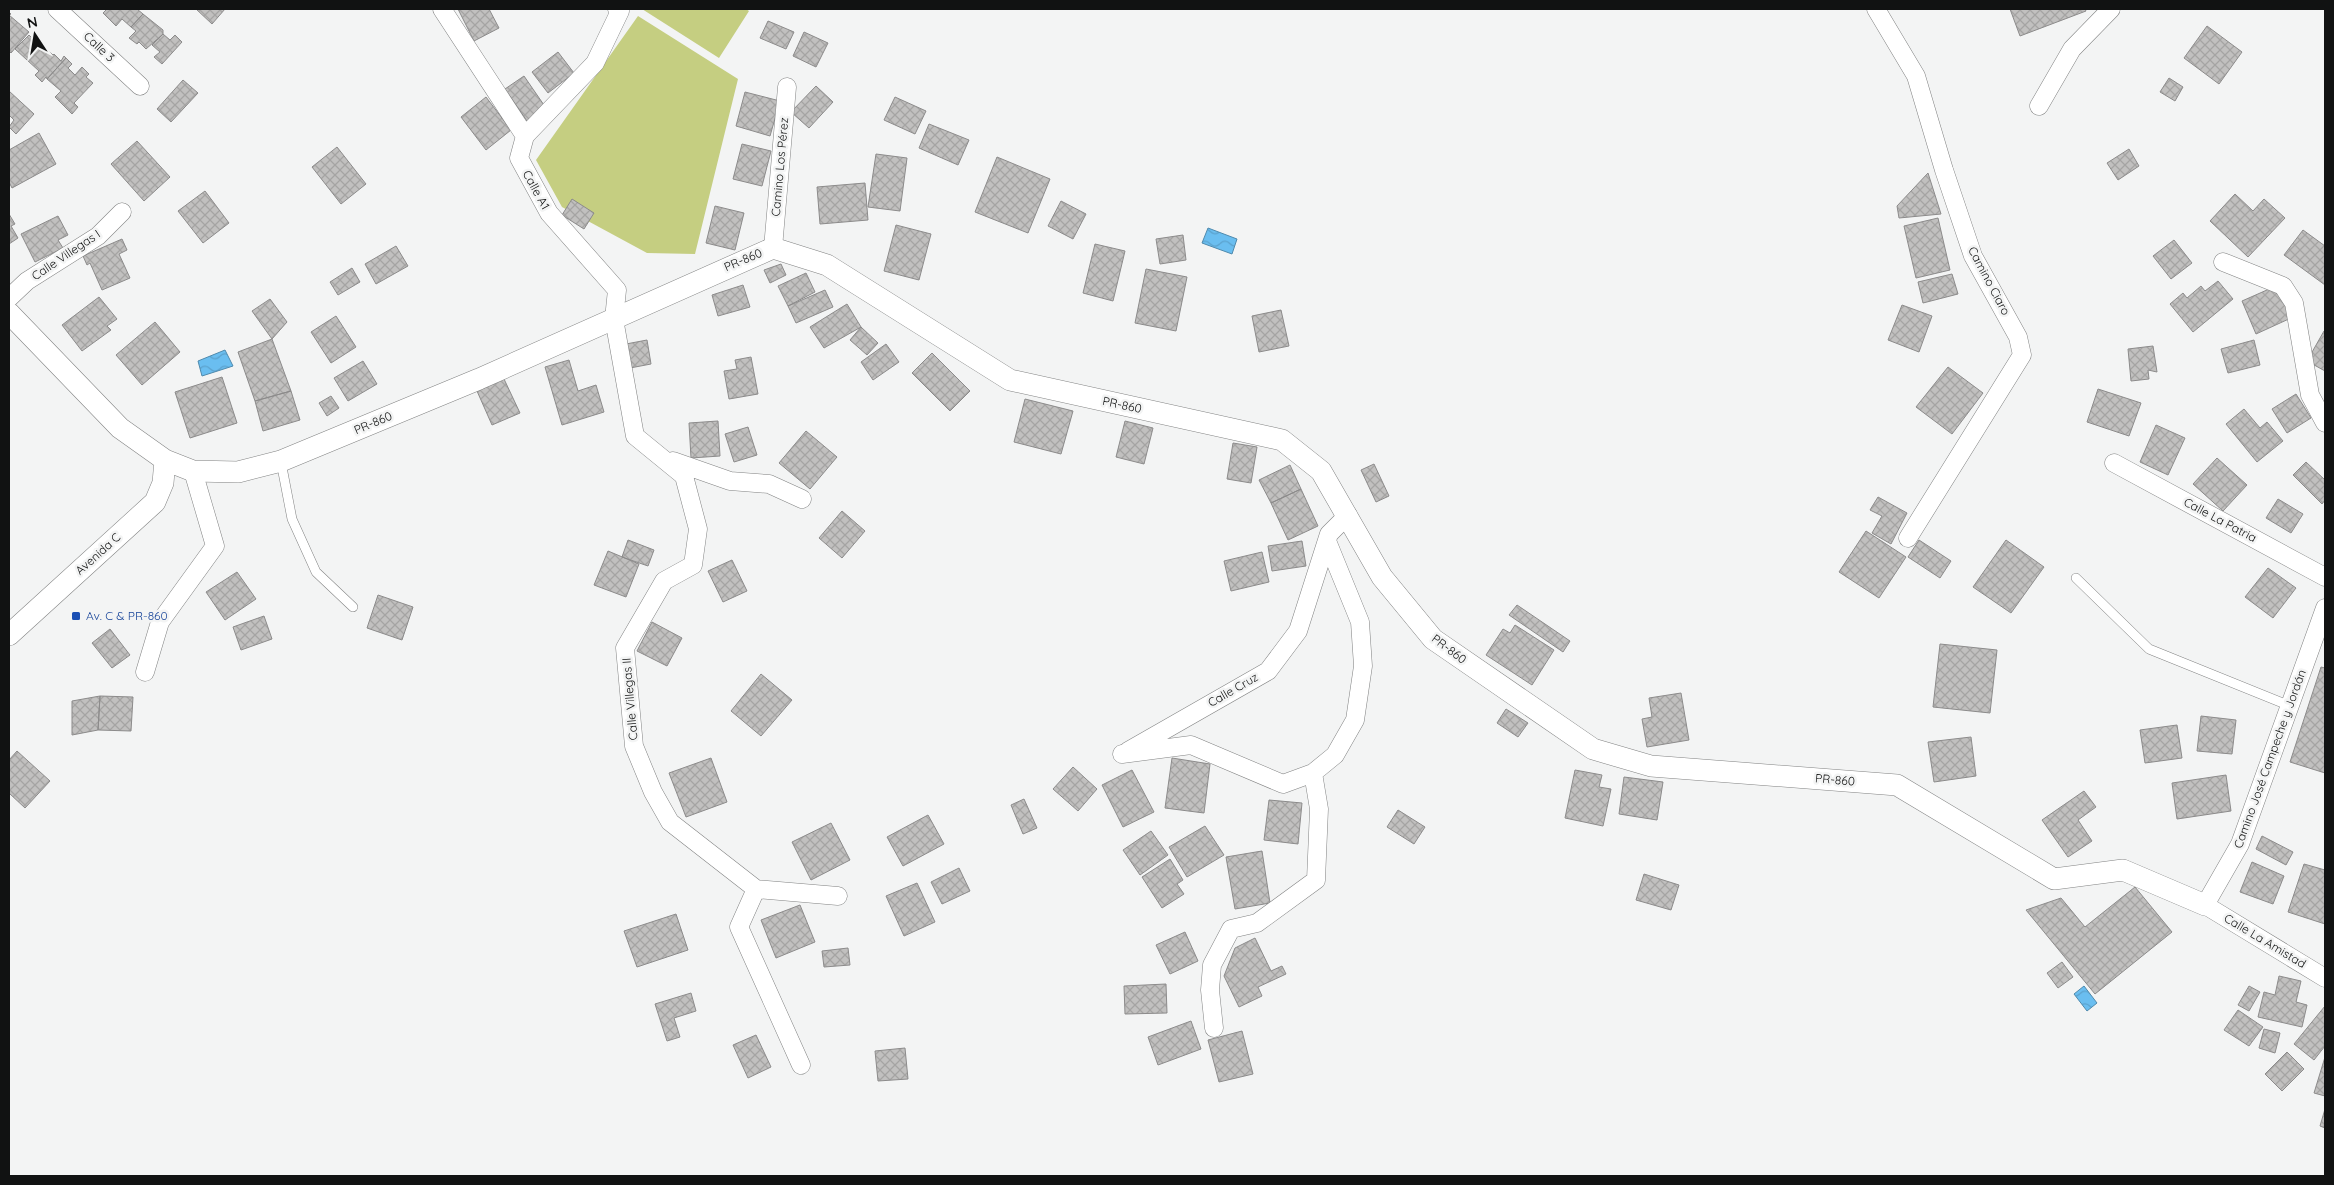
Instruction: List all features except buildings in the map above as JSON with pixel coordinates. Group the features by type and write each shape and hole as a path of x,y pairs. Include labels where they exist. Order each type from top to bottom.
{"street":[{"name":"Calle 3","path":"58,9 140,86"},
{"path":"442,9 525,136 595,63 618,10"},
{"name":"Camino Ciaro","path":"1876,9 1916,76 1944,170 1973,256 2018,337 2022,355 1908,538"},
{"path":"2040,106 2072,49 2111,9"},
{"name":"Camino Los Pérez","path":"773,248 788,87"},
{"name":"Calle A1","path":"525,136 519,158 549,213 617,290 614,319"},
{"name":"Calle Villegas I","path":"9,298 28,281 98,236 122,212"},
{"name":"PR-860","path":"9,313 120,428 165,460 193,471 238,472 282,462 479,379 773,248 827,265 1010,380 1282,440 1321,471 1348,514 1382,577 1434,640 1593,749 1651,766 1897,785 2054,879 2123,870 2205,905"},
{"path":"2223,262 2283,286 2294,302 2310,395 2325,423"},
{"name":"Calle Villegas II","path":"614,319 635,436 684,476 698,529 693,565 664,581 625,648 634,746 653,792 670,822 756,889"},
{"path":"657,454 691,468 730,480 769,484 802,499"},
{"name":"Avenida C","path":"9,635 155,502 163,484 165,460"},
{"name":"Calle La Patria","path":"2114,463 2325,577"},
{"path":"145,672 160,622 215,546 193,471"},
{"name":"Calle Cruz","path":"1313,773 1283,784 1191,745 1122,754 1268,671 1298,632 1329,534 1348,514"},
{"path":"1214,1028 1210,990 1212,965 1230,929 1257,923 1316,880 1319,809 1313,773 1336,755 1355,720 1363,666 1360,622 1327,541"},
{"name":"Camino José Campeche y Jordán","path":"2205,905 2240,844 2325,608"},
{"path":"801,1065 739,927 756,889 838,896"},
{"name":"Calle La Amistad","path":"2205,905 2325,978"}],"lane":[{"path":"282,462 292,519 316,572 354,607"},
{"path":"2076,578 2149,649 2290,706"}],"green space":[{"path":"642,9 746,9 749,11 719,58"},
{"path":"638,16 738,79 695,254 647,253 562,207 536,160"}],"water":[{"path":"1208,228 1237,239 1232,254 1202,243"},
{"path":"225,350 233,366 202,376 198,361"},
{"path":"2084,986 2097,1003 2087,1011 2074,994"}],"place":[{"name":"Av. C & PR-860","path":"76,616"}]}
